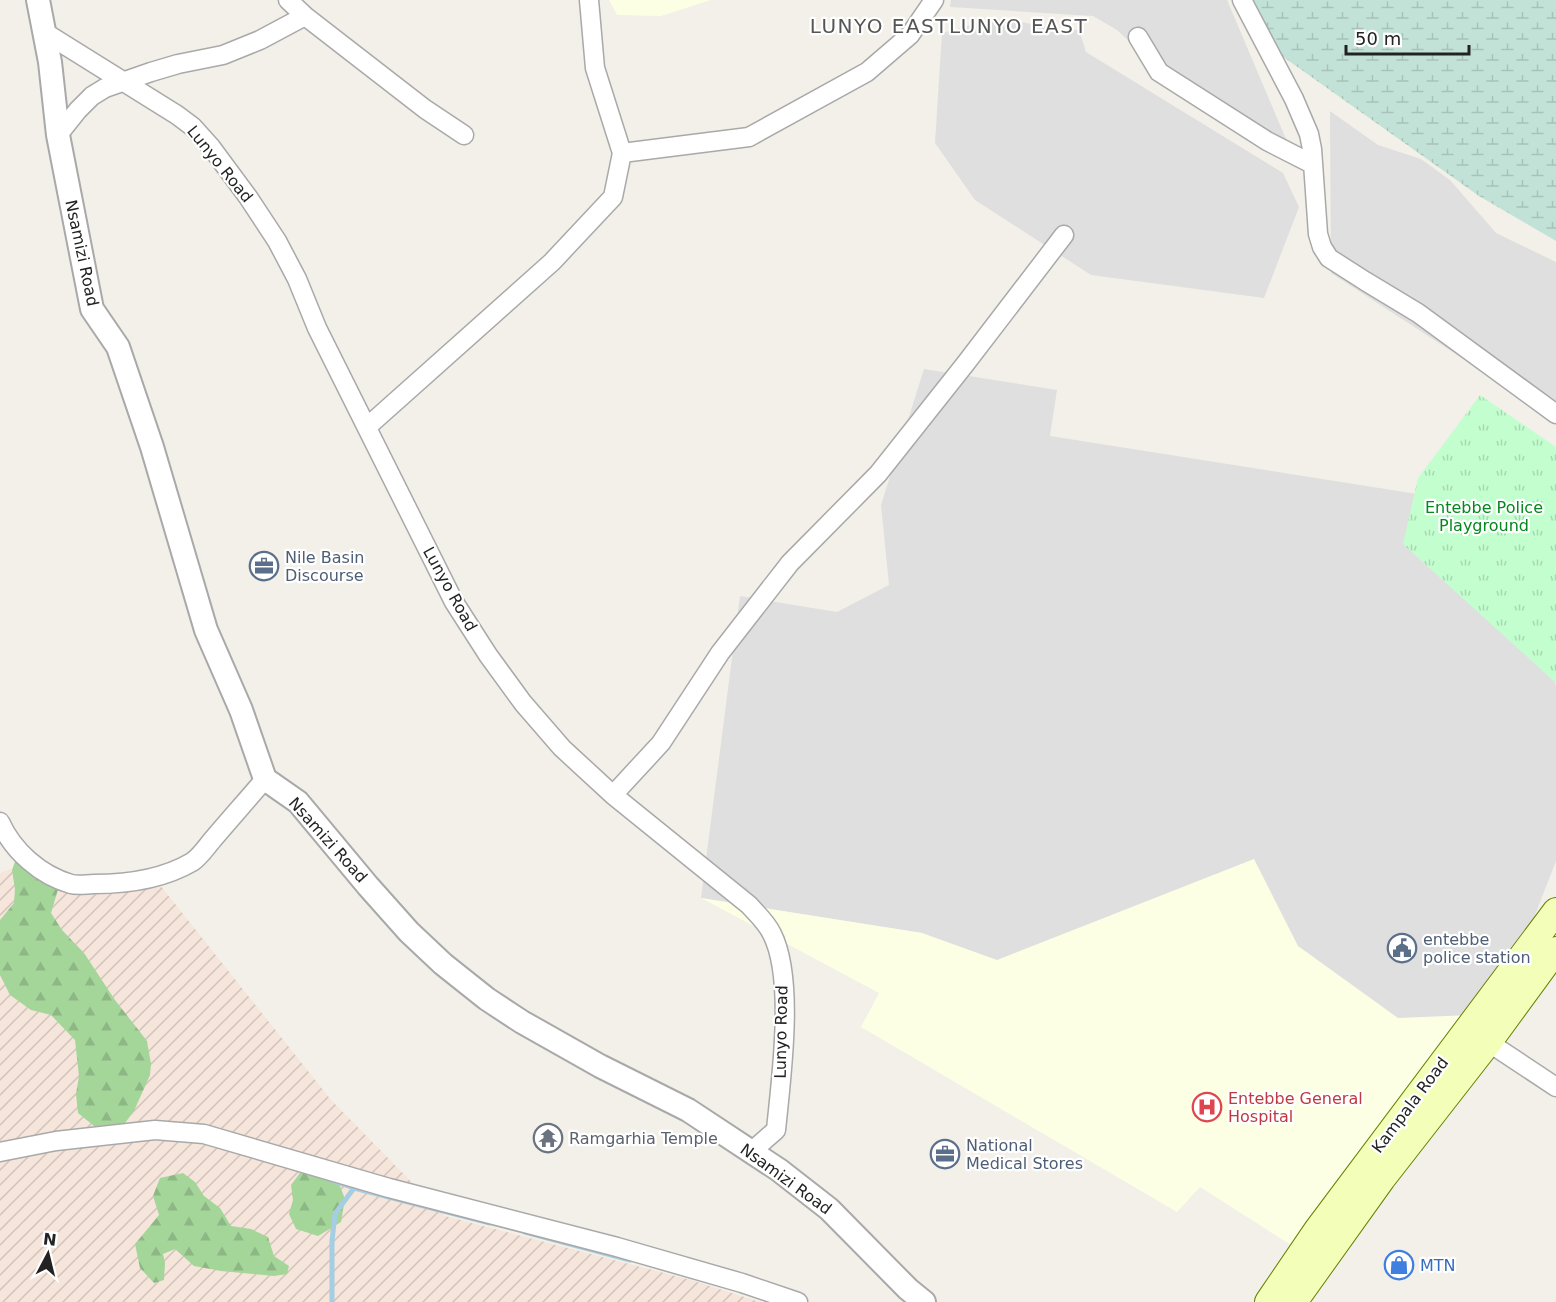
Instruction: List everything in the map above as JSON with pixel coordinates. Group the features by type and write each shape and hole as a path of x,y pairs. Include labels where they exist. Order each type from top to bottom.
{"main road":[{"name":"Kampala Road","path":"1294,1302 1325,1237 1468,1028 1556,911"},
{"name":"Kampala Road","path":"1268,1302 1325,1237 1382,1179 1488,1043 1556,950"}],"street":[{"name":"Nsamizi Road","path":"38,0 50,62 58,135 92,309 118,347 152,447 206,630 241,710 265,779 298,802 409,932 443,964 487,999 522,1022 600,1066 688,1110 779,1170 829,1209 908,1289 924,1302"},
{"path":"288,0 304,16 425,109 464,135"},
{"path":"367,427 552,262 613,197 622,153 595,68 589,0"},
{"path":"622,153 748,137 867,72 910,36 934,0"},
{"path":"1242,0 1294,99 1309,134 1318,234 1329,258 1419,313 1556,414"},
{"path":"58,135 92,96 105,88 178,64 223,55 260,40 304,16"},
{"name":"Lunyo Road","path":"45,32 177,115 193,127 211,147 278,241 317,328 454,602 488,655 523,704 562,748 614,795 750,905 772,934 780,959 784,997 783,1051 777,1120 776,1130 751,1152"},
{"path":"1138,37 1159,72 1267,141 1312,164"},
{"path":"614,795 661,743 720,653 790,564 878,474 1064,235"},
{"path":"0,822 7,838 15,847 36,867 51,876 73,884 118,884 143,880 171,872 194,861 265,779"},
{"path":"1468,1028 1556,1087"},
{"path":"0,1152 56,1142 155,1130 204,1134 389,1188 617,1247 742,1283 798,1302"}],"shaded area":[{"path":"609,0 711,0 661,16 617,15"},
{"path":"951,0 1227,0 1289,146 1149,60 1117,30 1093,16 950,7"},
{"path":"993,19 1079,30 1086,52 1283,173 1299,207 1264,298 1091,275 975,200 935,143 942,33"},
{"path":"1330,111 1378,145 1421,159 1450,180 1496,233 1556,262 1556,419 1331,273"},
{"path":"924,369 1057,390 1050,436 1556,516 1556,594 1548,658 1556,686 1556,861 1507,987 1232,1191 922,933 701,898 740,596 837,612 889,585 881,505"},
{"name":"Entebbe General Hospital","path":"1254,859 1298,946 1398,1018 1496,1014 1294,1247 1200,1187 1177,1212 861,1027 879,993 701,898 922,933 997,960"},
{"path":"25,864 62,892 160,885 331,1100 445,1216 691,1280 760,1302 0,1302 0,873"}],"green space":[{"path":"1241,0 1556,0 1556,241 1479,196 1261,41"},
{"name":"Entebbe Police Playground","path":"1480,395 1556,447 1556,683 1403,544 1418,478"},
{"path":"18,853 62,876 51,913 62,930 84,953 115,1000 147,1041 151,1064 150,1075 134,1111 122,1127 94,1126 78,1113 76,1094 79,1076 75,1040 51,1015 31,1010 10,995 0,975 0,920 14,903 15,889 12,870"},
{"path":"310,1170 338,1181 345,1199 341,1222 318,1236 296,1229 289,1214 293,1200 291,1185 300,1173"},
{"path":"183,1173 195,1182 204,1196 220,1208 231,1226 251,1229 268,1237 274,1256 289,1266 287,1274 274,1276 194,1266 175,1249 163,1254 164,1280 154,1283 140,1268 135,1244 159,1215 153,1196 160,1178"}],"waterway":[{"path":"331,1180 490,1223"},
{"path":"332,1302 332,1241 335,1214 354,1188"},
{"path":"525,1232 630,1260"}],"place":[{"name":"Nile Basin Discourse","path":"264,566"},
{"name":"entebbe police station","path":"1402,948"},
{"name":"Entebbe General Hospital","path":"1207,1107"},
{"name":"Ramgarhia Temple","path":"548,1138"},
{"name":"National Medical Stores","path":"945,1154"},
{"name":"MTN","path":"1399,1265"}],"district":[{"name":"LUNYO EASTLUNYO EAST","path":"949,26"}]}
